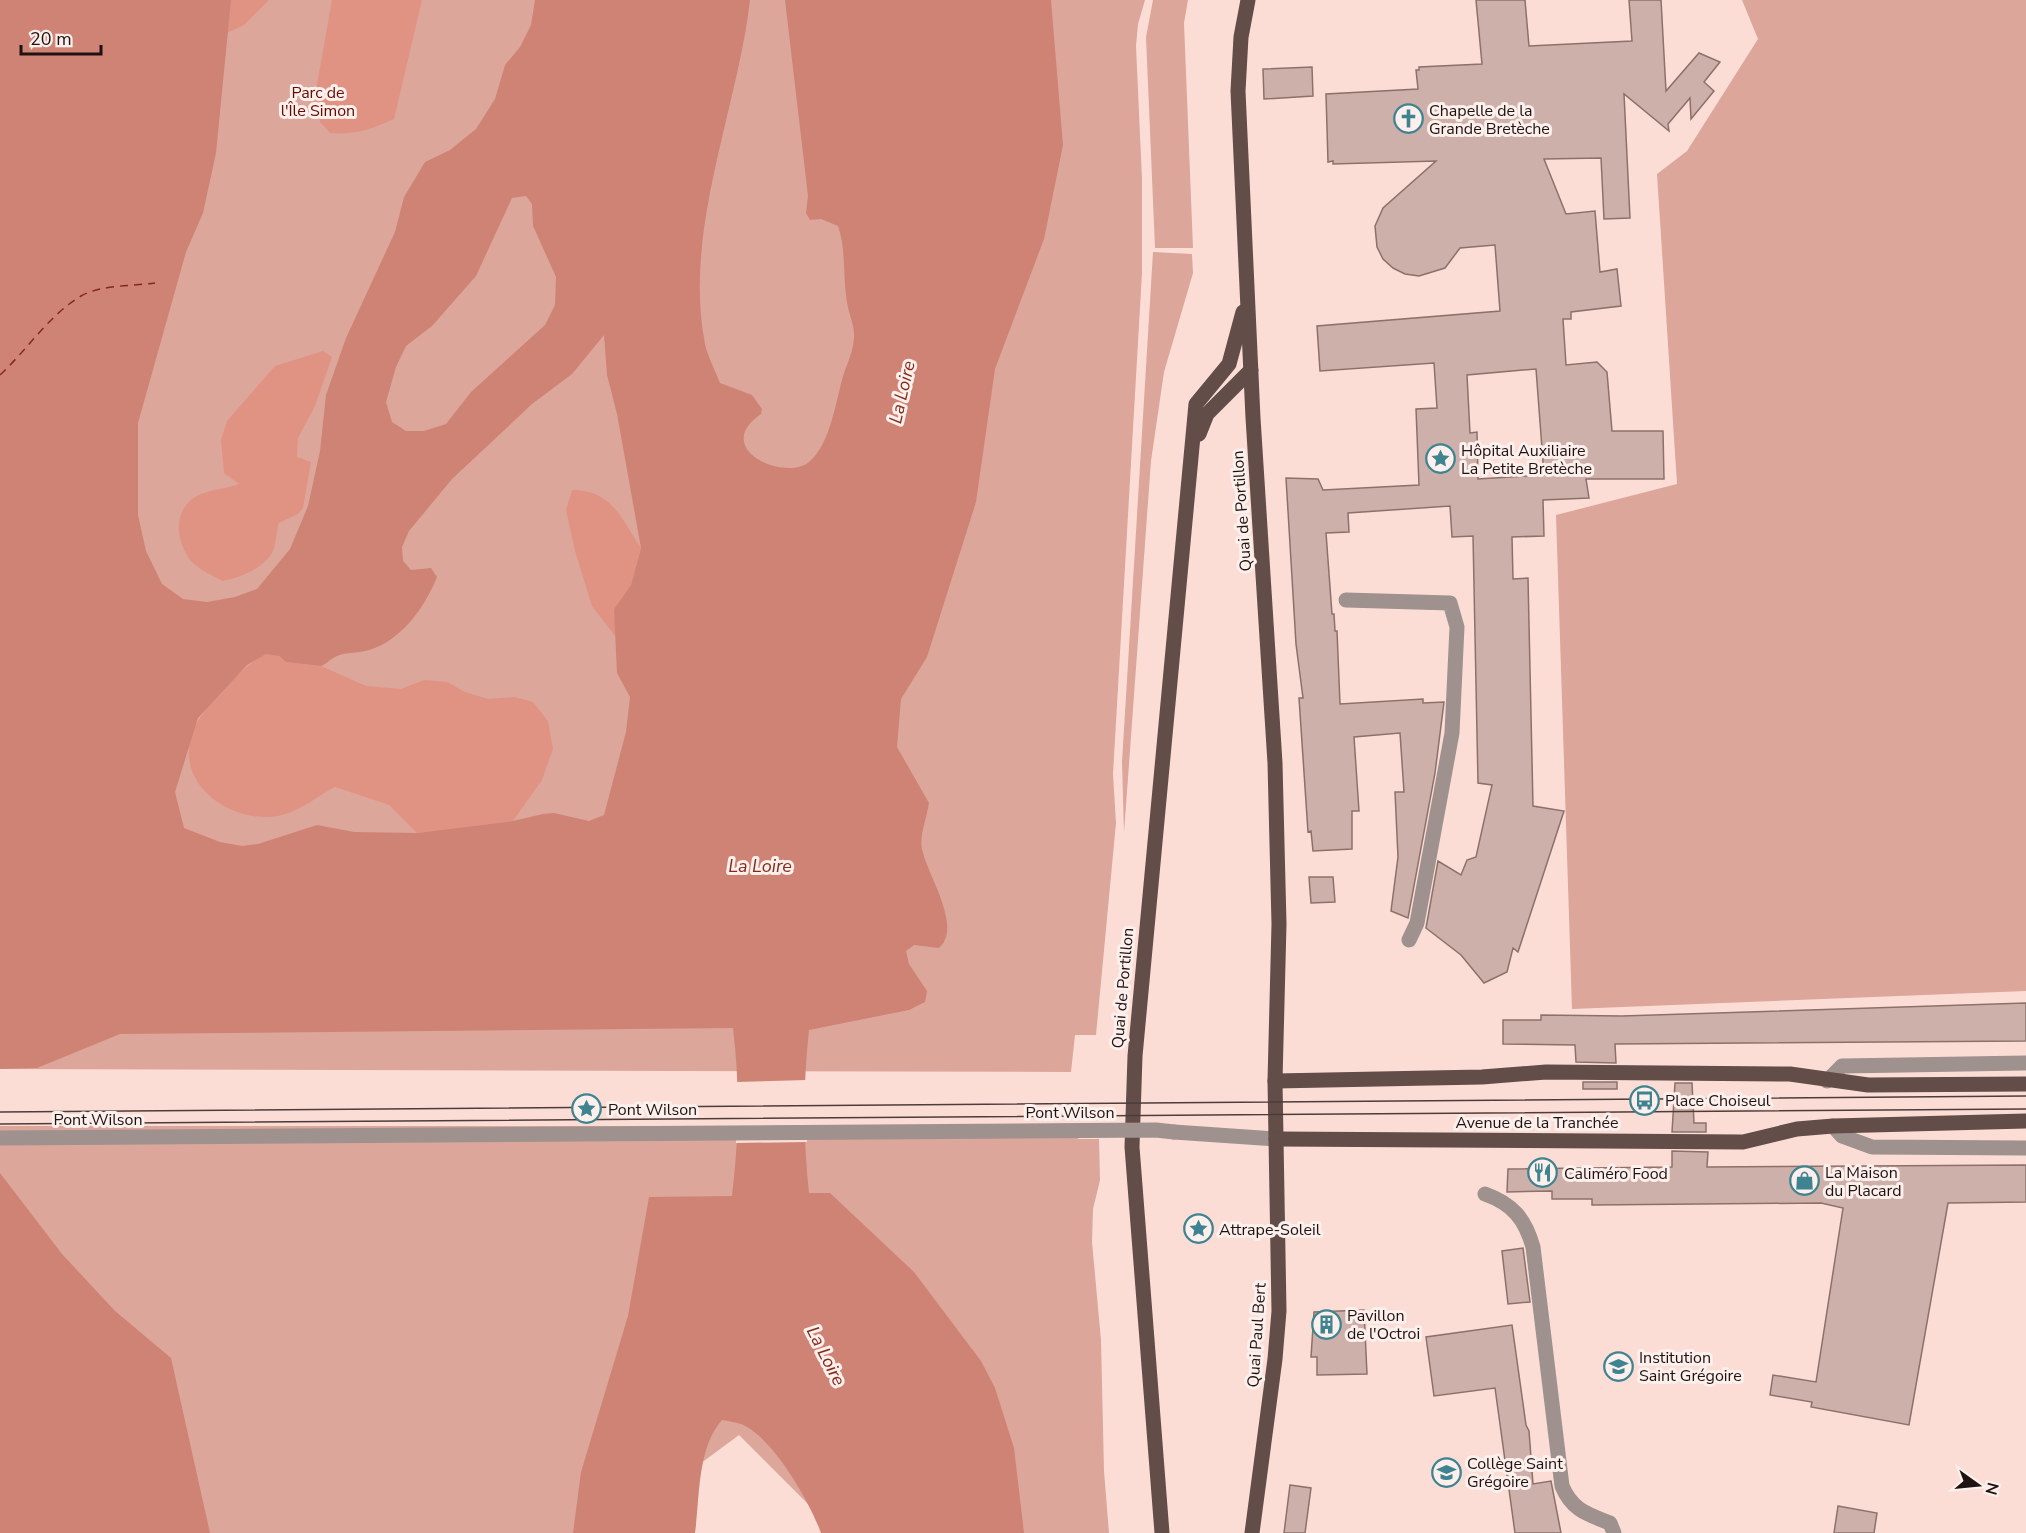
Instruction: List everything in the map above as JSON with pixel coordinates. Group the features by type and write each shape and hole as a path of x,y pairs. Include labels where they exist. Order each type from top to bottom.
{"main road":[{"name":"Quai de Portillon","path":"1248,0 1241,38 1238,92 1247,297 1277,817 1279,1000 1275,1081 1276,1139"},
{"name":"Quai de Portillon","path":"1162,1533 1132,1147 1135,1056 1194,448 1196,404 1229,364 1247,297"},
{"name":"Quai de Portillon","path":"1194,448 1207,414 1251,370"},
{"path":"1275,1081 1557,1072 1790,1074 1868,1085 2026,1084"},
{"name":"Avenue de la Tranchée","path":"1276,1139 1743,1142 1797,1129 1833,1126 2026,1121"},
{"name":"Quai Paul Bert","path":"1252,1533 1279,1311 1276,1139"}],"street":[{"path":"1346,600 1450,603 1457,627 1452,733 1417,923 1409,940"},
{"path":"1827,1081 1842,1066 2026,1063"},
{"path":"1833,1126 1842,1136 1872,1147 2026,1148"},
{"name":"Pont Wilson","path":"0,1138 1156,1130 1276,1139"},
{"path":"1485,1194 1504,1201 1516,1213 1529,1232 1533,1247 1562,1486 1568,1500 1576,1510 1610,1523 1614,1533"}],"green space":[{"name":"Parc de l'Île Simon","path":"0,0 1145,0 1138,24 1136,46 1142,179 1142,273 1113,774 1116,823 1096,1035 1075,1035 1071,1072 0,1069"},
{"path":"231,0 269,0 244,25 227,33"},
{"name":"Parc de l'Île Simon","path":"332,0 422,0 394,119 371,128 347,133 330,133 320,122 316,90"},
{"path":"1153,0 1188,0 1184,23 1193,248 1155,248 1146,37"},
{"path":"1742,0 2026,0 2026,991 1572,1009 1556,515 1677,484 1657,174 1687,151 1758,39"},
{"path":"1153,252 1192,254 1193,273 1164,372 1151,461 1124,833 1122,762"},
{"path":"323,351 332,357 315,406 298,438 297,457 311,462 303,508 298,514 279,523 274,548 264,563 244,574 223,581 198,567 183,548 179,525 183,510 192,499 198,496 239,484 224,473 221,440 227,421 275,366"},
{"path":"572,490 586,491 606,500 621,516 641,548 631,585 614,609 616,637 592,606 575,551 566,510"},
{"path":"266,653 279,656 286,662 321,666 366,686 401,689 424,680 447,682 465,692 488,699 515,697 533,702 548,721 553,749 542,780 513,821 417,833 389,805 335,787 303,806 282,815 265,817 231,810 203,790 194,776 189,760 190,742 201,717 220,692"},
{"path":"0,1126 1076,1126 1078,1139 1099,1139 1100,1180 1093,1209 1092,1242 1101,1340 1104,1471 1109,1533 830,1533 831,1527 739,1435 685,1475 676,1533 0,1533"}],"water":[{"name":"La Loire","path":"0,0 231,0 216,153 203,213 186,252 138,423 138,515 146,551 162,584 183,599 207,602 235,597 257,589 290,549 308,506 320,451 326,395 346,338 395,232 404,197 425,162 450,150 476,129 495,99 505,65 520,47 531,25 535,0 750,0 706,215 701,258 700,301 705,344 720,383 752,395 762,409 761,414 747,427 744,439 747,450 757,459 784,468 798,467 809,462 823,444 832,420 854,334 846,297 843,246 838,226 821,219 810,220 806,213 808,196 785,0 1051,0 1063,145 1044,239 995,369 976,502 927,657 901,699 897,747 929,803 921,844 946,915 945,939 939,948 914,945 906,951 909,964 927,991 925,1002 909,1010 809,1030 805,1091 809,1193 830,1193 914,1272 981,1361 995,1388 1014,1448 1024,1533 821,1533 789,1471 765,1442 741,1424 722,1420 708,1444 704,1459 695,1533 573,1533 581,1472 628,1316 649,1197 732,1196 738,1112 733,1028 120,1034 37,1068 0,1069","holes":["526,196 532,204 533,226 556,277 555,305 545,325 471,392 446,424 424,431 406,431 392,422 386,402 396,367 406,346 432,326 476,276 512,198","604,335 607,375 617,414 641,548 631,585 614,609 617,673 630,697 626,732 604,815 589,821 554,813 543,814 513,821 417,833 354,832 317,825 258,844 242,846 220,842 184,828 175,792 198,718 247,665 266,654 279,656 286,662 321,666 335,657 381,646 401,631 419,611 437,577 431,568 411,570 403,561 402,547 409,531 452,479 532,404 572,374"]},
{"path":"0,1173 62,1254 115,1311 171,1358 210,1533 0,1533"}],"pier":[{"path":"807,1080 807,1142 736,1143 736,1082"}],"building":[{"path":"1476,0 1525,0 1529,46 1632,41 1629,0 1661,0 1666,91 1699,53 1720,62 1704,82 1714,91 1691,119 1690,98 1668,124 1669,131 1624,94 1630,218 1604,219 1601,158 1544,159 1566,214 1595,211 1600,272 1617,269 1621,306 1571,312 1571,319 1563,319 1566,365 1597,362 1607,372 1612,431 1663,431 1664,479 1586,479 1589,498 1543,500 1544,536 1512,537 1513,579 1528,578 1533,806 1564,811 1518,952 1513,948 1507,972 1484,983 1461,955 1426,928 1438,861 1461,875 1467,860 1476,857 1492,785 1478,783 1473,536 1452,537 1450,506 1348,513 1349,532 1326,533 1332,614 1334,614 1335,631 1337,631 1340,704 1423,699 1423,703 1444,702 1435,773 1408,918 1391,911 1398,857 1395,792 1404,792 1400,733 1354,737 1359,811 1352,811 1352,849 1313,851 1311,831 1308,832 1299,698 1303,698 1296,644 1286,478 1318,479 1323,490 1419,485 1416,409 1437,408 1434,363 1320,371 1317,326 1500,311 1495,245 1460,248 1445,268 1419,276 1405,274 1393,268 1383,259 1377,247 1375,226 1383,208 1436,161 1333,164 1333,161 1328,162 1326,94 1418,89 1416,70 1419,70 1419,67 1482,64","holes":["1536,369 1544,475 1478,479 1477,432 1470,433 1467,375"]},
{"path":"1312,67 1313,96 1264,99 1263,69"},
{"path":"1309,877 1333,877 1335,902 1311,903"},
{"path":"2026,1003 2026,1041 1615,1044 1616,1063 1576,1062 1575,1045 1503,1044 1503,1020 1541,1020 1541,1015 1622,1016"},
{"path":"1583,1082 1617,1082 1617,1089 1583,1089"},
{"path":"1675,1083 1692,1083 1694,1123 1706,1123 1706,1132 1672,1132"},
{"path":"1672,1151 1708,1152 1707,1167 2026,1165 2026,1202 1948,1203 1909,1425 1811,1407 1812,1402 1770,1395 1773,1375 1816,1382 1843,1208 1821,1203 1592,1205 1592,1199 1552,1199 1552,1191 1507,1192 1508,1169 1672,1167"},
{"path":"1523,1248 1530,1302 1508,1304 1502,1251"},
{"path":"1364,1310 1367,1374 1317,1375 1317,1357 1311,1357 1314,1312"},
{"path":"1512,1325 1526,1425 1529,1431 1533,1484 1551,1481 1561,1533 1515,1533 1495,1388 1434,1396 1426,1337"},
{"path":"1290,1485 1311,1488 1305,1533 1284,1533"},
{"path":"1838,1506 1877,1513 1874,1533 1834,1533"}],"ferry route":[{"path":"0,375 48,323 81,296 107,288 155,283"}],"tram line":[{"path":"0,1112 2026,1096"},
{"path":"0,1124 2026,1109"}],"place":[{"name":"Chapelle de la Grande Bretèche","path":"1408,119"},
{"name":"Hôpital Auxiliaire La Petite Bretèche","path":"1440,459"},
{"name":"Place Choiseul","path":"1644,1100"},
{"name":"Pont Wilson","path":"587,1109"},
{"name":"Caliméro Food","path":"1543,1173"},
{"name":"La Maison du Placard","path":"1804,1181"},
{"name":"Attrape-Soleil","path":"1198,1229"},
{"name":"Pavillon de l'Octroi","path":"1326,1324"},
{"name":"Institution Saint Grégoire","path":"1618,1366"},
{"name":"Collège Saint Grégoire","path":"1446,1472"}]}
